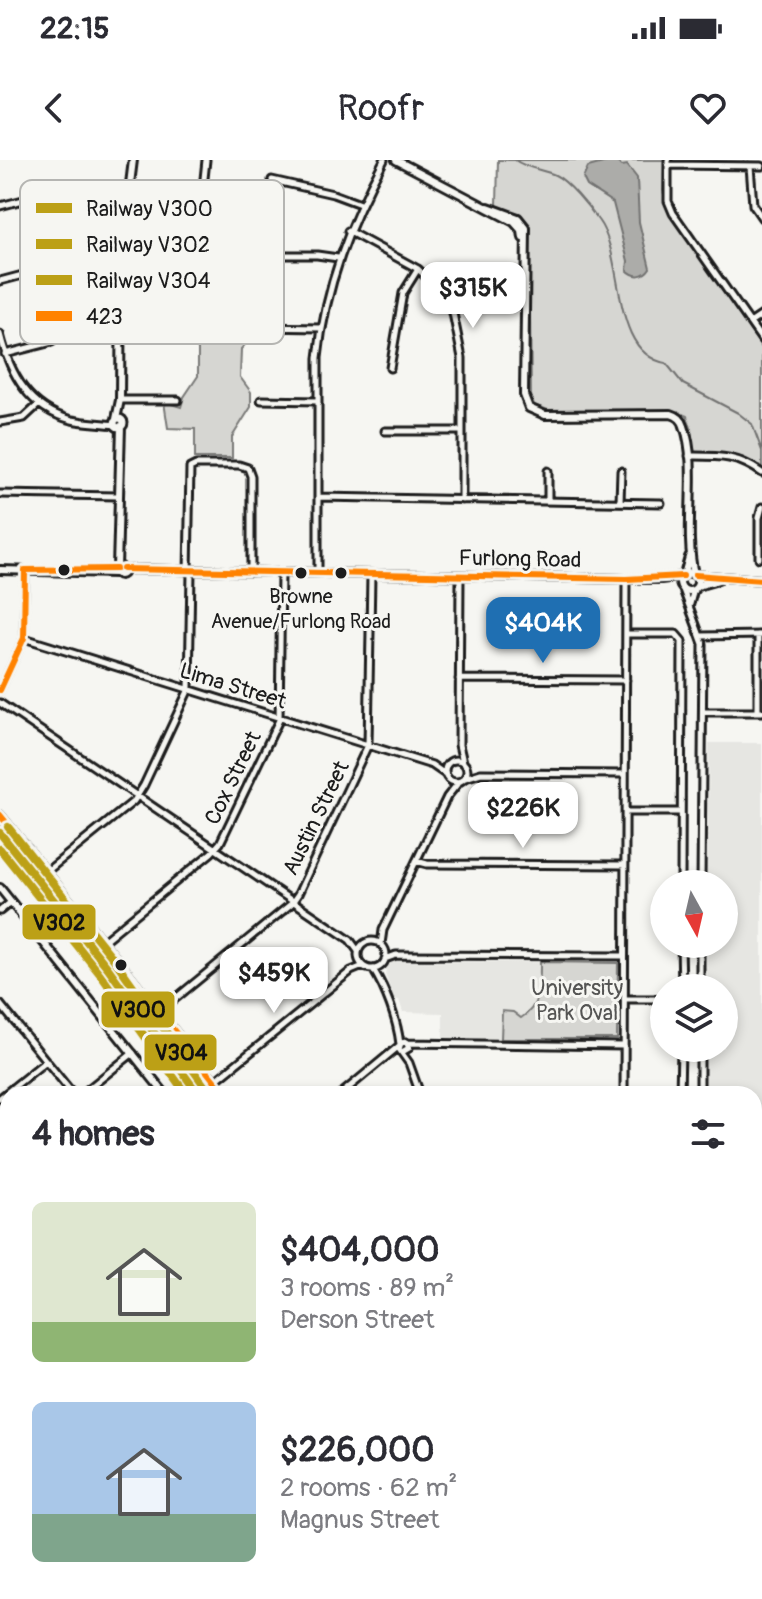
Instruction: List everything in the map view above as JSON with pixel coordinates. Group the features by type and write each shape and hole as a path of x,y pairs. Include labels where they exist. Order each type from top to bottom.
{"street":[{"path":"130,180 133,160"},
{"path":"204,180 206,160"},
{"path":"318,574 321,328 348,231 384,160"},
{"path":"396,160 488,207 518,218 526,228 524,395 529,408 545,415 671,414 679,417 684,425 689,456 689,557 696,588 689,612"},
{"path":"762,166 668,163 668,201 673,213 762,340"},
{"path":"750,166 753,205 762,218"},
{"path":"284,183 360,204"},
{"path":"0,206 20,201"},
{"path":"348,231 418,269 440,291 453,313 460,341 462,500"},
{"path":"284,255 338,258"},
{"path":"390,368 403,293 418,269"},
{"path":"440,291 467,272"},
{"path":"0,281 20,276"},
{"path":"750,323 762,315"},
{"path":"284,327 321,328"},
{"path":"0,334 15,378 39,404 63,417 118,423"},
{"path":"5,354 44,344"},
{"path":"120,344 120,570"},
{"path":"120,404 178,400"},
{"path":"261,400 318,401"},
{"path":"0,422 24,418 39,404"},
{"path":"385,431 462,431"},
{"path":"689,456 732,457 762,473"},
{"path":"46,872 138,796 189,689 190,468 196,465 239,465 248,468 251,476 251,573"},
{"path":"548,471 548,501"},
{"path":"620,502 621,471"},
{"path":"0,494 119,496"},
{"path":"319,497 661,503"},
{"path":"759,558 762,507"},
{"path":"689,557 681,587 701,636 701,870"},
{"name":"Furlong Road","path":"0,570 626,579 694,575"},
{"path":"0,690 24,638 25,570"},
{"name":"Cox Street","path":"102,942 215,849 279,717 281,574"},
{"name":"Austin Street","path":"159,1012 293,901 368,745 371,575"},
{"path":"694,575 762,580"},
{"path":"460,576 459,745 464,764 462,780"},
{"path":"624,1086 626,579"},
{"name":"Furlong Road","path":"661,579 686,590 696,588"},
{"path":"696,588 726,579"},
{"path":"626,634 676,634 682,641 682,796 679,812 681,870"},
{"path":"701,636 760,635 760,712 703,712"},
{"name":"Lima Street","path":"24,638 432,765 446,776"},
{"path":"459,679 626,680"},
{"path":"0,703 350,940 358,951"},
{"path":"447,797 446,776 459,745"},
{"name":"Lima Street","path":"432,765 451,761 464,764"},
{"path":"464,764 481,773"},
{"path":"385,959 381,944 383,930 447,797 462,780 481,773 625,774"},
{"path":"446,776 462,780"},
{"path":"625,812 679,812"},
{"path":"0,815 219,1086"},
{"path":"416,861 427,864 623,865"},
{"path":"0,888 159,1086"},
{"path":"0,911 11,902"},
{"path":"372,941 383,930"},
{"path":"350,940 381,944"},
{"path":"351,971 363,943"},
{"path":"385,951 396,955 624,956"},
{"path":"376,968 385,959 396,955"},
{"path":"358,960 363,966"},
{"path":"215,1081 351,971 363,966 376,968"},
{"path":"376,968 417,1086"},
{"path":"624,999 650,999"},
{"path":"0,1004 66,1086"},
{"path":"351,1086 404,1047 624,1046"},
{"path":"92,1086 133,1053"},
{"path":"15,1086 46,1061"},
{"path":"680,1086 681,1062"},
{"path":"700,1062 700,1086"}],"shaded area":[{"path":"614,160 622,166 627,165 637,178 639,222 650,268 642,275 627,270 628,261 613,203 587,186 583,178 588,167"},
{"path":"709,743 762,743 762,1086 705,1086 706,1062 738,1062 738,974 706,974 707,958 738,958 738,870 707,870"},
{"path":"395,961 618,963 617,1039 443,1038 443,1013 403,1012 399,1000 394,1000 385,974 387,966"}],"green space":[{"path":"498,160 664,160 663,191 669,213 762,348 762,470 742,457 693,453 687,416 673,410 548,410 534,405 531,395 529,229 522,216 497,206"},
{"path":"194,344 246,344 241,349 240,377 251,392 251,407 232,437 232,458 195,458 195,429 168,428 164,402 181,407 198,376 198,350"},
{"name":"University Park Oval","path":"540,962 618,963 617,1039 501,1039 502,1011 513,1012 521,1018 536,1001"}],"waterway":[{"path":"515,160 560,178 598,220 607,236 621,302 635,342 648,356 666,363 683,384 738,413 752,424 762,451"}],"rail line":[{"name":"V304","path":"8,827 116,962 205,1086"},
{"name":"V300","path":"0,833 108,968 192,1086"},
{"name":"V302","path":"0,849 100,974 180,1086"}],"transit line":[{"name":"423","path":"0,690 24,638 25,570 116,569"},
{"name":"423","path":"123,569 626,579 683,576"},
{"name":"423","path":"695,575 762,580"},
{"name":"423","path":"0,815 219,1086"}],"place":[{"name":"Browne Avenue/Furlong Road","path":"301,573"}]}
